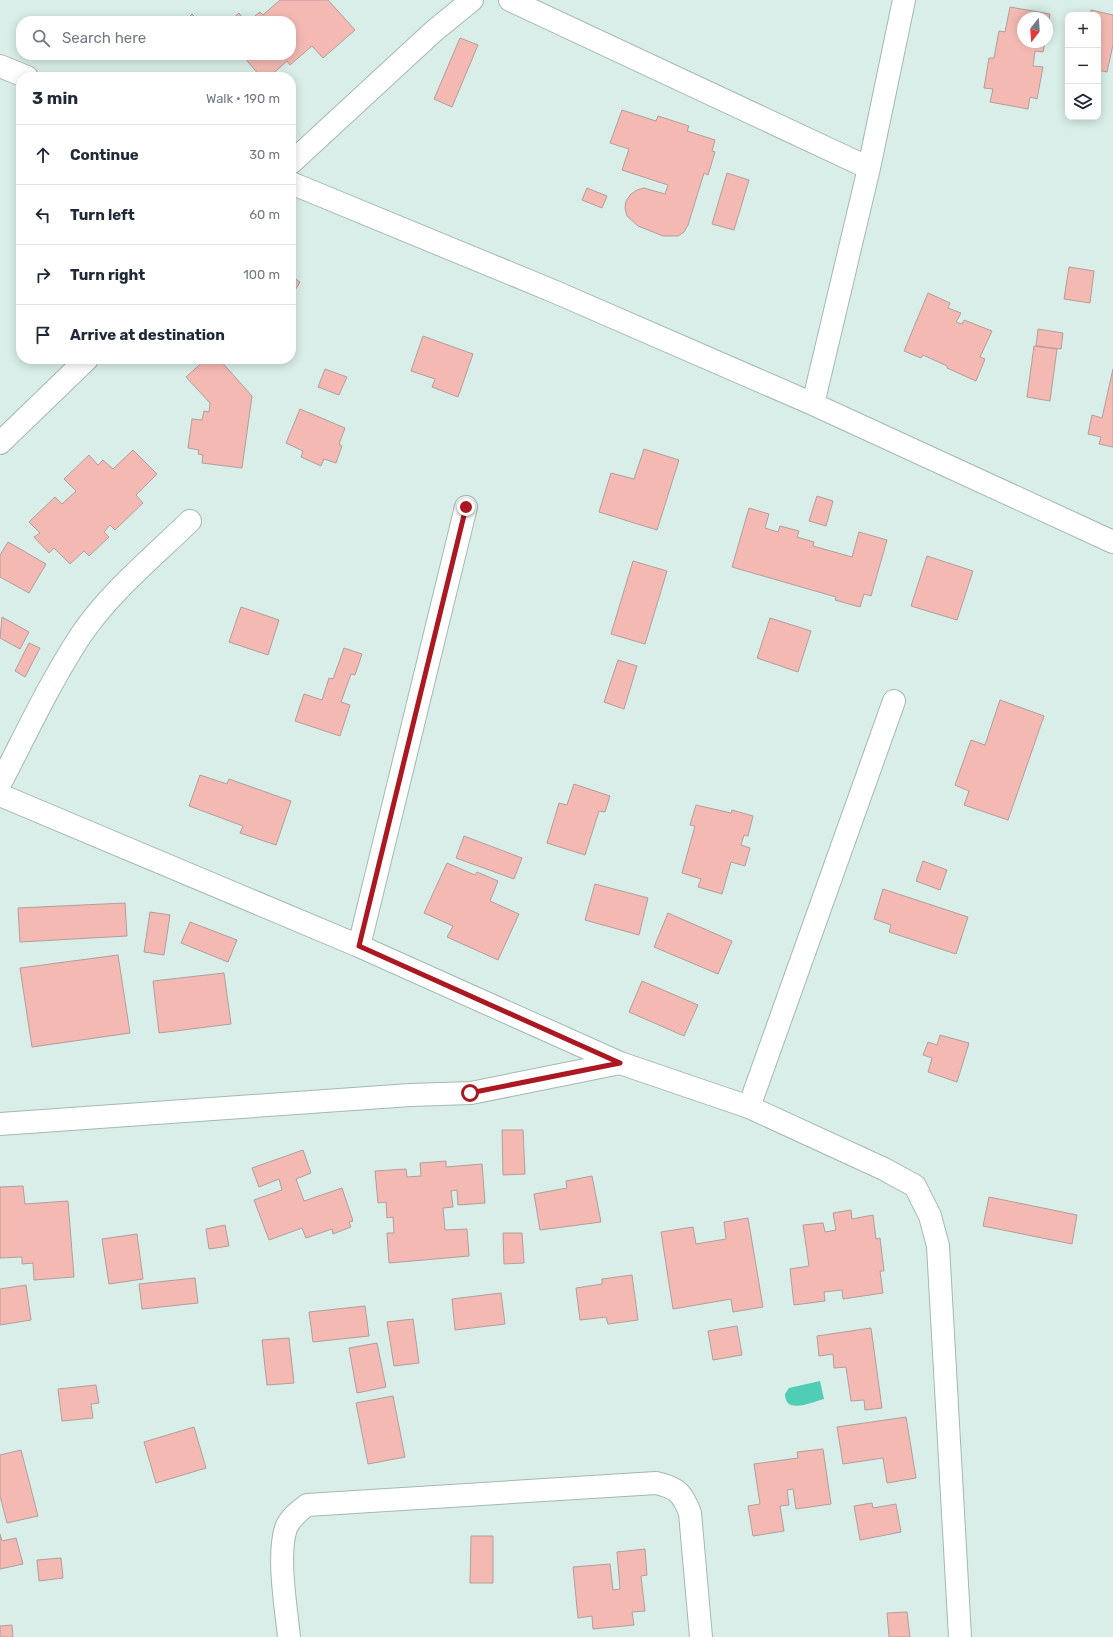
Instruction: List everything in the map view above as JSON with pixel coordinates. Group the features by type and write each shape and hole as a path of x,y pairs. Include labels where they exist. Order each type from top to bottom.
{"street":[{"path":"296,159 434,31 472,0"},
{"path":"510,0 869,168"},
{"path":"813,404 869,168 904,0"},
{"path":"0,66 16,73"},
{"path":"296,185 553,291 813,404 1113,542"},
{"path":"3,435 81,364"},
{"path":"359,946 466,507"},
{"path":"0,784 50,686 82,634 110,599 190,521"},
{"path":"749,1107 894,701"},
{"path":"0,794 359,946 620,1063 749,1107 884,1168 915,1186 930,1216 938,1246 960,1637"},
{"path":"0,1124 410,1095 470,1093 620,1063"},
{"path":"289,1637 282,1557 283,1542 287,1527 295,1515 306,1504 656,1483 672,1487 683,1496 690,1513 701,1637"}],"shaded area":[{"path":"820,1381 824,1399 800,1406 789,1404 786,1400 785,1394 789,1388"}],"building":[{"path":"280,0 328,0 355,30 323,58 312,46 296,60 296,16 255,16 260,12 263,15"},
{"path":"1010,7 1039,12 1017,12 1017,48 1044,48 1043,52 1035,51 1033,66 1043,67 1037,99 1030,97 1028,109 990,102 993,89 984,88 989,58 994,58 999,31 1005,32"},
{"path":"1101,12 1113,15 1113,45 1107,72 1101,71"},
{"path":"460,38 478,45 452,107 434,99"},
{"path":"246,60 296,60 290,65 287,61 275,72 257,72"},
{"path":"622,110 656,121 658,116 689,126 687,131 715,140 712,151 715,152 708,175 704,173 688,225 684,232 678,236 663,236 638,226 627,216 625,208 626,201 631,194 644,188 665,194 668,185 622,170 629,149 610,143"},
{"path":"727,173 749,180 734,230 712,224"},
{"path":"587,188 607,196 602,208 582,200"},
{"path":"1069,267 1094,271 1090,303 1064,299"},
{"path":"296,279 300,282 296,289"},
{"path":"928,293 950,303 948,308 961,313 956,322 962,324 964,320 992,331 980,357 985,359 976,381 923,355 921,358 904,351"},
{"path":"1038,329 1063,333 1061,349 1036,346"},
{"path":"423,336 473,354 458,397 432,387 435,379 411,371"},
{"path":"1034,346 1057,349 1050,401 1027,397"},
{"path":"200,364 223,364 252,396 242,468 202,463 203,455 198,454 199,450 188,448 192,419 202,420 204,411 209,412 210,403 186,377"},
{"path":"325,369 347,377 339,395 318,387"},
{"path":"1113,369 1113,447 1099,444 1101,437 1088,434 1092,415 1102,418"},
{"path":"300,409 345,428 339,444 342,446 336,463 324,459 321,466 301,457 303,451 286,443"},
{"path":"644,449 679,460 657,530 599,512 611,473 634,479"},
{"path":"133,450 157,474 136,495 143,503 115,530 110,525 104,532 109,537 89,556 84,551 70,564 54,548 49,553 34,537 40,533 29,522 55,497 62,504 76,491 64,479 89,455 98,465 103,460 113,469"},
{"path":"817,496 833,501 826,526 809,521"},
{"path":"749,508 769,514 765,528 778,532 780,526 799,531 797,537 814,542 813,546 852,557 859,532 887,540 871,596 864,594 860,607 835,600 836,597 732,567"},
{"path":"8,542 46,564 29,593 0,577 0,555"},
{"path":"927,556 973,571 957,620 911,606"},
{"path":"633,561 667,571 645,644 611,634"},
{"path":"241,607 279,620 268,655 229,642"},
{"path":"2,617 29,632 20,649 0,638"},
{"path":"770,618 811,631 798,672 757,658"},
{"path":"29,643 40,648 25,677 15,671"},
{"path":"344,648 362,654 355,675 351,674 341,702 350,705 340,736 295,721 304,694 322,700 329,678 333,679"},
{"path":"618,660 637,666 624,709 604,702"},
{"path":"1000,700 1044,716 1008,820 964,805 969,791 955,785 971,740 985,745"},
{"path":"200,775 227,784 229,779 291,801 276,845 240,833 243,826 189,806"},
{"path":"574,784 610,796 605,812 599,811 585,855 547,843 559,803 567,805"},
{"path":"696,805 731,813 732,810 753,816 748,836 744,835 741,845 750,848 745,866 731,862 722,894 698,887 701,879 682,873 695,826 690,825"},
{"path":"464,836 522,858 514,879 456,858"},
{"path":"923,861 947,870 940,890 916,881"},
{"path":"447,863 475,875 477,872 498,881 490,901 519,914 498,960 447,937 453,926 424,913"},
{"path":"595,884 648,898 639,935 585,920"},
{"path":"883,889 968,917 956,954 889,932 891,925 874,919"},
{"path":"125,903 127,936 20,942 18,908"},
{"path":"150,912 170,915 164,955 144,952"},
{"path":"668,913 732,941 718,974 654,947"},
{"path":"190,922 237,940 228,962 181,943"},
{"path":"118,955 130,1033 32,1047 20,968"},
{"path":"224,973 231,1024 159,1033 153,981"},
{"path":"642,981 698,1005 684,1036 629,1012"},
{"path":"940,1035 969,1043 957,1082 928,1072 932,1058 923,1055 928,1042 937,1045"},
{"path":"502,1130 523,1130 525,1174 503,1175"},
{"path":"303,1150 311,1173 296,1179 304,1201 342,1188 353,1221 349,1222 351,1227 333,1234 332,1229 306,1238 302,1228 269,1240 254,1200 282,1190 279,1179 259,1187 252,1168"},
{"path":"446,1161 446,1167 482,1164 485,1203 458,1205 457,1190 451,1191 453,1207 443,1208 445,1230 467,1229 469,1256 389,1263 387,1233 394,1233 393,1217 387,1218 386,1202 378,1203 375,1171 406,1169 407,1177 421,1176 420,1163"},
{"path":"592,1176 601,1222 540,1230 534,1194 567,1188 566,1181"},
{"path":"23,1186 25,1204 68,1201 74,1277 34,1280 33,1263 22,1264 22,1257 0,1258 0,1187"},
{"path":"989,1197 1077,1215 1072,1244 983,1226"},
{"path":"851,1210 852,1219 873,1215 876,1239 880,1238 884,1271 880,1271 883,1293 843,1299 842,1290 824,1292 825,1301 794,1305 790,1269 809,1266 803,1225 823,1223 825,1232 836,1230 833,1213"},
{"path":"748,1218 763,1307 733,1312 731,1299 673,1309 661,1232 693,1227 696,1244 726,1239 724,1222"},
{"path":"225,1225 229,1246 209,1249 206,1229"},
{"path":"503,1233 522,1233 524,1263 504,1264"},
{"path":"137,1234 143,1279 109,1284 102,1239"},
{"path":"632,1275 638,1320 608,1324 606,1317 580,1320 576,1288 602,1284 602,1279"},
{"path":"195,1278 198,1303 142,1309 139,1284"},
{"path":"26,1285 31,1320 0,1325 0,1289"},
{"path":"501,1293 505,1324 455,1330 452,1299"},
{"path":"365,1306 369,1336 313,1342 309,1312"},
{"path":"413,1319 419,1363 394,1366 387,1322"},
{"path":"737,1326 742,1355 713,1360 708,1331"},
{"path":"871,1328 882,1408 865,1410 864,1400 851,1401 846,1367 834,1368 833,1354 819,1356 817,1336"},
{"path":"289,1338 294,1383 267,1385 262,1340"},
{"path":"377,1343 386,1387 357,1393 349,1348"},
{"path":"96,1385 99,1403 91,1404 93,1418 62,1421 58,1389"},
{"path":"393,1396 405,1457 368,1464 356,1403"},
{"path":"906,1417 916,1478 887,1483 883,1458 843,1464 837,1427"},
{"path":"194,1427 206,1468 156,1483 144,1442"},
{"path":"823,1449 831,1504 796,1509 793,1489 787,1490 789,1505 780,1506 784,1531 753,1536 748,1506 760,1504 754,1464 798,1458 797,1452"},
{"path":"21,1450 38,1516 7,1523 0,1496 0,1455"},
{"path":"872,1503 873,1508 896,1504 901,1532 860,1540 854,1506"},
{"path":"0,1534 2,1541 16,1538 23,1564 0,1569"},
{"path":"471,1536 493,1536 493,1583 470,1583"},
{"path":"645,1549 647,1575 641,1576 645,1611 632,1612 634,1625 593,1629 592,1616 578,1618 573,1567 610,1564 613,1590 620,1589 617,1552"},
{"path":"61,1558 63,1578 39,1581 37,1560"},
{"path":"907,1612 910,1637 889,1637 887,1613"},
{"path":"12,1625 13,1637 0,1637 0,1626"}],"route":[{"path":"466,507 359,946 620,1063 470,1093"}]}
